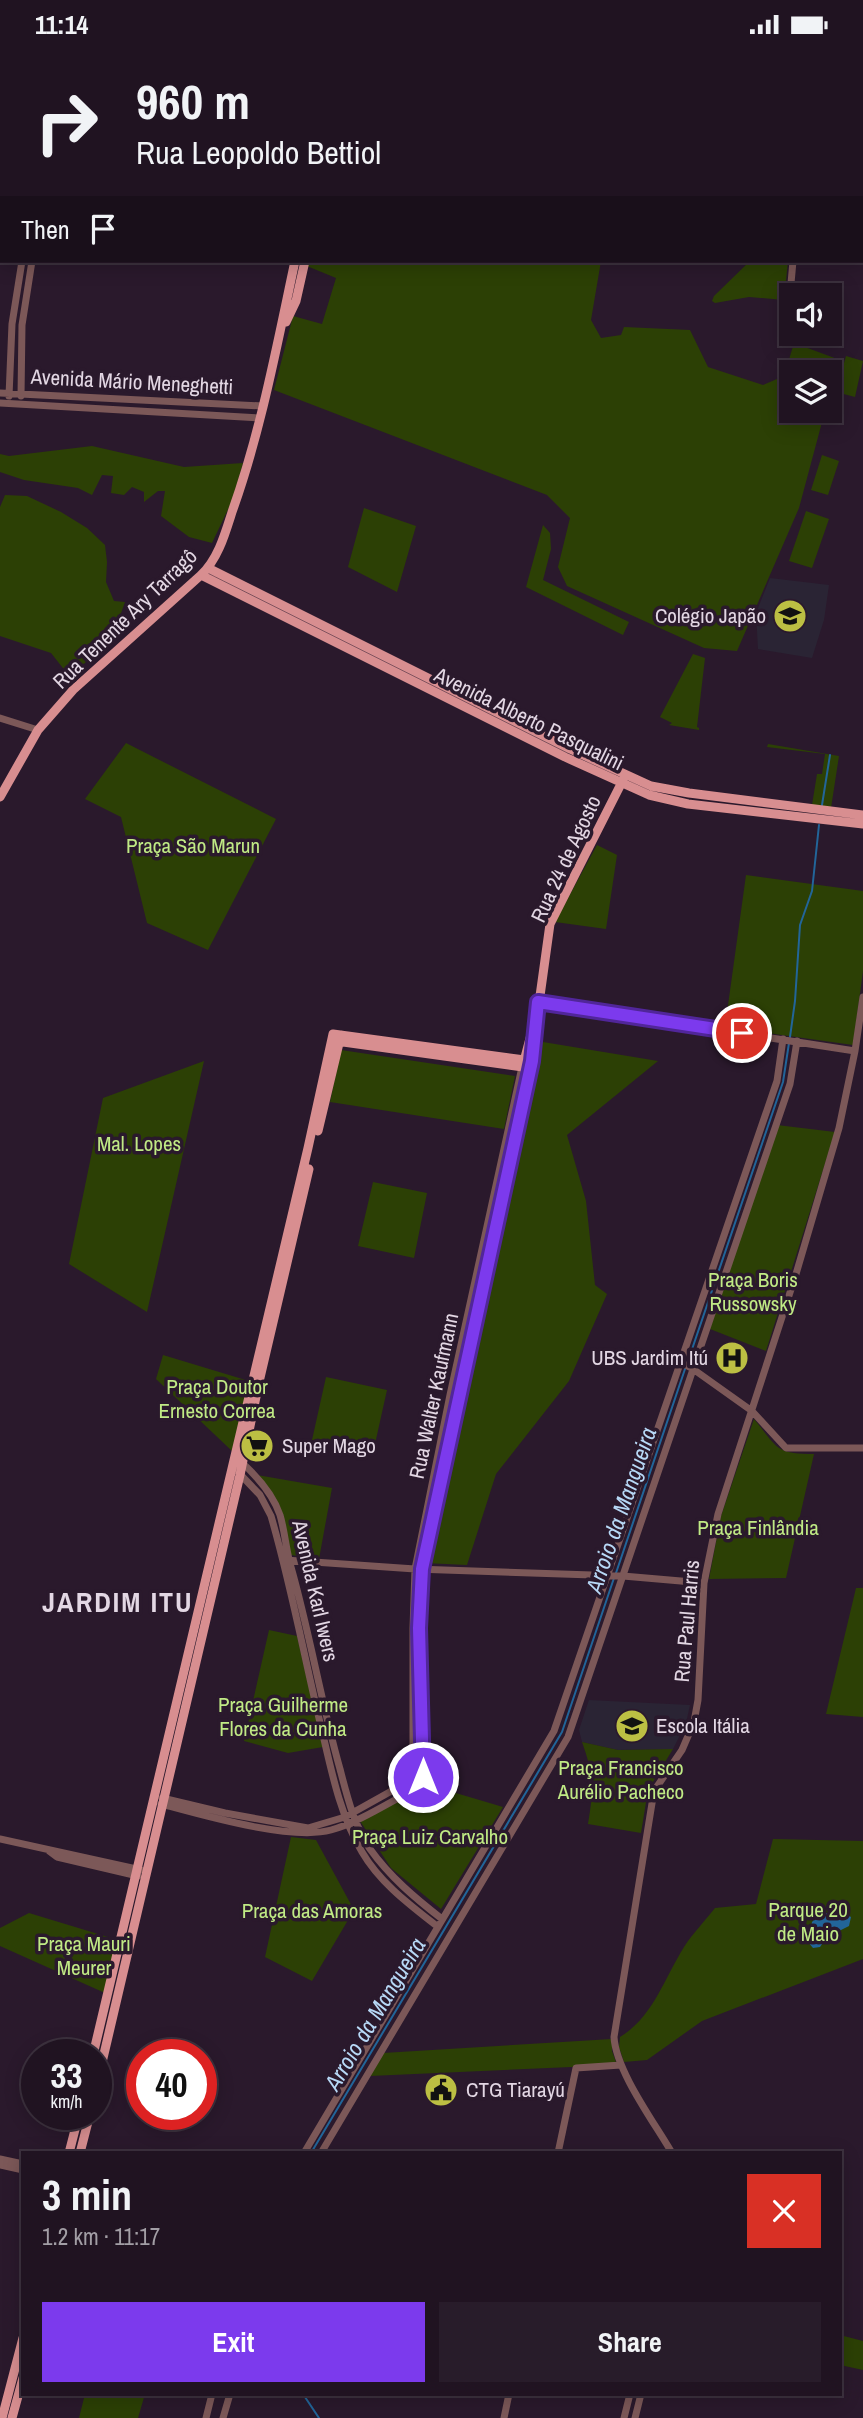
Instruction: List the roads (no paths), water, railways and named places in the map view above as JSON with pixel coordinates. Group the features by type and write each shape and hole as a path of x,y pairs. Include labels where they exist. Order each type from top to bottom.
{"main road":[{"name":"Rua Tenente Ary Tarragô","path":"292,298 295,263"},
{"name":"Rua Tenente Ary Tarragô","path":"0,797 38,730 73,690 205,571 225,534 241,487 280,333 304,263"},
{"name":"Avenida Alberto Pasqualini","path":"205,571 623,779 649,795 688,804 863,824"},
{"name":"Avenida Alberto Pasqualini","path":"623,779 689,793 863,815"},
{"name":"Rua 24 de Agosto","path":"538,1002 550,924 623,779"},
{"name":"Rua Walter Kaufmann","path":"527,1064 536,1037 538,1002"},
{"path":"107,2039 142,1874 336,1037 527,1064"},
{"path":"97,2039 142,1874"},
{"path":"70,2151 75,2130"},
{"path":"81,2151 86,2130"},
{"path":"2,2418 21,2346"},
{"path":"12,2418 21,2385"}],"street":[{"path":"9,403 12,324 22,263"},
{"path":"21,404 22,325 32,263"},
{"path":"791,283 793,263"},
{"name":"Avenida Mário Meneghetti","path":"0,393 263,406"},
{"name":"Avenida Mário Meneghetti","path":"0,403 260,418"},
{"path":"0,717 38,730"},
{"name":"Rua Paul Harris","path":"621,2065 614,2037 654,1791 682,1750 694,1722 698,1700 704,1583 718,1514 839,1128 861,1021 863,998"},
{"path":"538,1002 855,1051"},
{"path":"305,2151 554,1731 615,1576 687,1366 785,1074 790,1040"},
{"path":"322,2151 568,1737 615,1576 785,1074 790,1040"},
{"name":"Rua Walter Kaufmann","path":"350,1818 413,1779 412,1628 419,1569 450,1395 527,1064"},
{"path":"687,1366 752,1411 786,1448 863,1448"},
{"name":"Avenida Karl Iwers","path":"239,1459 263,1485 276,1505 286,1560"},
{"name":"Avenida Karl Iwers","path":"237,1471 266,1504 308,1626 319,1687 350,1818 362,1853 404,1900 438,1927"},
{"path":"286,1560 704,1583"},
{"name":"Rua Walter Kaufmann","path":"350,1818 419,1787 422,1779 419,1569"},
{"path":"159,1800 224,1820 307,1833 331,1830 350,1818"},
{"name":"Avenida Karl Iwers","path":"350,1818 389,1873 442,1919"},
{"path":"0,1839 58,1851 142,1874"},
{"path":"558,2151 576,2068 621,2065 671,2151"},
{"path":"0,2159 21,2164"},
{"path":"0,2165 21,2170"},
{"path":"206,2418 212,2396"},
{"path":"223,2418 229,2396"},
{"path":"504,2418 509,2396"},
{"path":"624,2418 630,2396"},
{"path":"635,2418 640,2396"}],"water":[{"path":"820,1913 843,1913 851,1917 849,1926 827,1937 820,1947 813,1948 808,1942 812,1922"}],"waterway":[{"path":"822,805 830,755"},
{"name":"Arroio da Mangueira","path":"790,1037 800,925 812,891 819,825"},
{"name":"Arroio da Mangueira","path":"687,1364 783,1082 789,1043"},
{"name":"Arroio da Mangueira","path":"616,1573 685,1369"},
{"name":"Arroio da Mangueira","path":"312,2151 562,1732 614,1578"},
{"name":"Arroio da Mangueira","path":"304,2396 319,2418"}],"place":[{"name":"Colégio Japão","path":"790,616"},
{"name":"UBS Jardim Itú","path":"732,1358"},
{"name":"Super Mago","path":"257,1446"},
{"name":"Escola Itália","path":"632,1726"},
{"name":"CTG Tiarayú","path":"441,2090"}],"district":[{"name":"JARDIM ITU","path":"118,1602"}],"park label":[{"name":"Praça São Marun","path":"193,846"},
{"name":"Mal. Lopes","path":"139,1144"},
{"name":"Praça Boris Russowsky","path":"753,1292"},
{"name":"Praça Doutor Ernesto Correa","path":"217,1399"},
{"name":"Praça Finlândia","path":"758,1528"},
{"name":"Praça Guilherme Flores da Cunha","path":"283,1717"},
{"name":"Praça Francisco Aurélio Pacheco","path":"621,1780"},
{"name":"Praça Luiz Carvalho","path":"430,1837"},
{"name":"Praça das Amoras","path":"312,1911"},
{"name":"Parque 20 de Maio","path":"808,1922"},
{"name":"Praça Mauri Meurer","path":"84,1956"}]}
